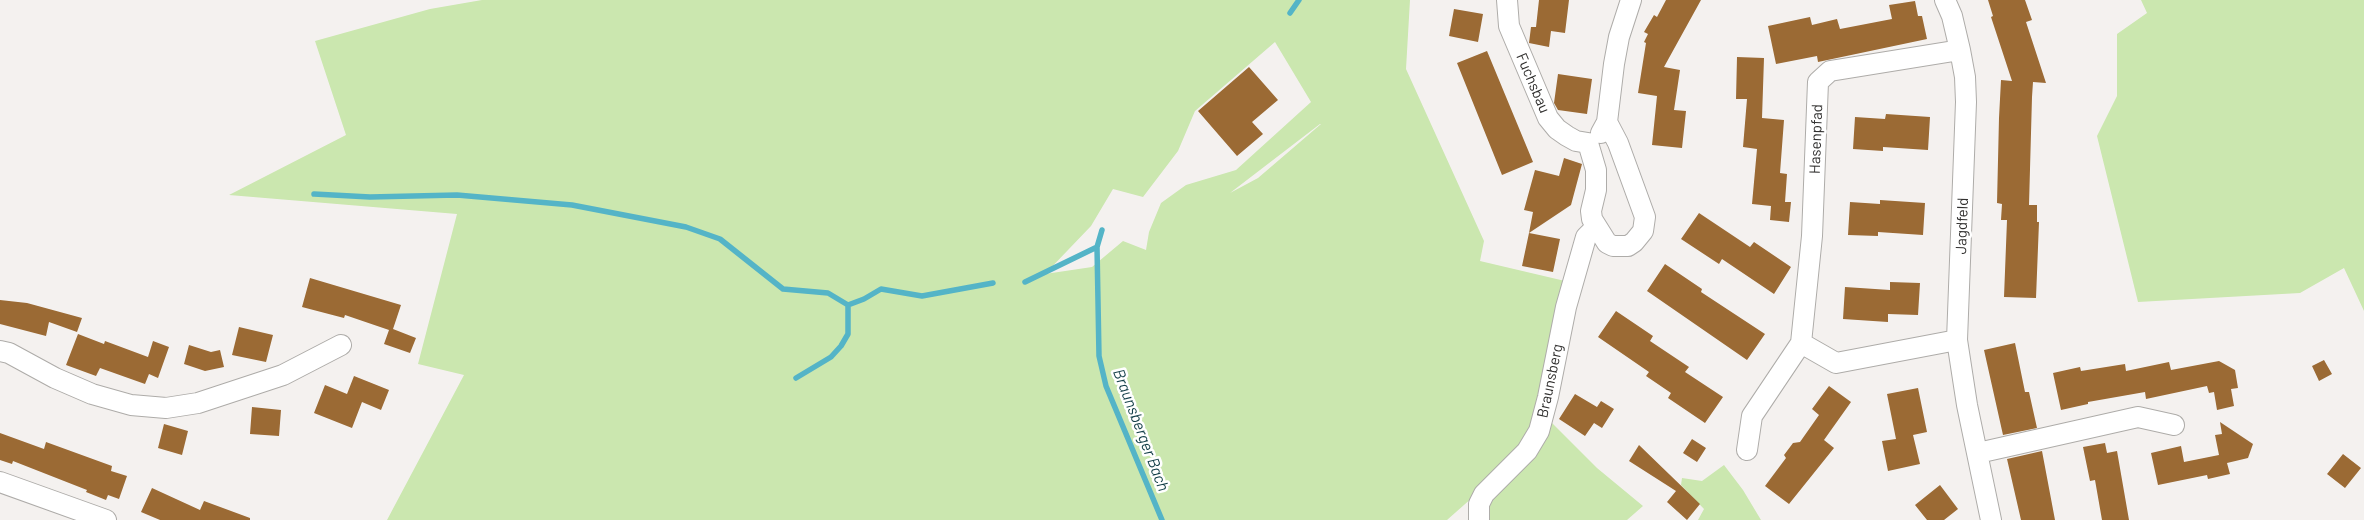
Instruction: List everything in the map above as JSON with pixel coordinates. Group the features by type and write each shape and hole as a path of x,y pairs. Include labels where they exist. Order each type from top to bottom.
{"street":[{"name":"Fuchsbau","path":"1507,0 1509,26 1548,118 1557,129 1567,136 1576,141 1588,143"},
{"path":"1607,122 1618,143 1640,201 1645,224 1634,242 1621,247 1607,243 1596,227 1591,210 1596,190 1596,170 1588,143 1600,134 1607,122 1614,64 1631,0"},
{"name":"Jagdfeld","path":"1945,0 1952,16 1964,77 1966,138 1958,340 1967,405 1991,520"},
{"name":"Hasenpfad","path":"1747,450 1752,416 1801,343 1812,236 1818,82 1830,71 1960,50"},
{"name":"Braunsberg","path":"1479,520 1479,504 1484,494 1527,451 1539,431 1546,407 1566,307 1586,237 1596,227"},
{"path":"1801,343 1836,363 1958,340"},
{"path":"0,351 9,353 55,378 92,394 131,405 166,408 198,403 282,375 341,345"},
{"path":"1978,453 2138,416 2174,425"},
{"path":"0,482 106,520"}],"green space":[{"path":"482,0 1410,0 1406,69 1484,241 1480,261 1565,281 1535,414 1527,437 1473,497 1447,520 387,520 464,375 418,364 457,214 229,195 346,135 315,41 430,9","holes":["1275,42 1311,102 1236,170 1186,185 1161,203 1149,232 1146,250 1123,241 1092,267 1045,274 1091,226 1113,189 1143,197 1178,151 1195,111","1320,124 1258,178 1230,193"]},
{"path":"2141,0 2364,0 2364,311 2344,268 2300,293 2138,302 2097,136 2117,96 2117,34 2147,13"},
{"path":"1550,421 1597,468 1643,506 1627,520 1484,520 1485,508"},
{"path":"1724,465 1743,490 1761,520 1698,520 1704,509 1681,485 1682,478 1702,481"}],"building":[{"path":"1539,0 1569,0 1565,33 1551,31 1549,47 1529,43 1531,27 1536,27"},
{"path":"1666,0 1701,0 1664,67 1680,70 1674,110 1686,111 1682,148 1652,145 1657,96 1638,93 1646,43 1644,42 1648,34 1644,32 1654,15 1657,17"},
{"path":"1988,0 2025,0 2032,20 2026,22 2046,83 2033,82 2032,97 2029,205 2037,205 2037,222 2039,222 2036,298 2004,297 2007,220 2001,220 2002,204 1997,203 1999,118 2001,80 2012,81 1991,17 1993,16"},
{"path":"1915,1 1918,16 1922,16 1927,39 1818,62 1817,56 1776,64 1768,26 1810,17 1812,25 1837,19 1840,29 1892,19 1889,5"},
{"path":"1454,9 1483,14 1478,42 1449,36"},
{"path":"1487,51 1533,162 1502,175 1457,63"},
{"path":"1737,57 1764,58 1762,118 1784,120 1780,173 1787,174 1785,202 1791,202 1789,222 1770,220 1771,206 1752,204 1757,149 1743,147 1747,99 1736,99"},
{"path":"1249,67 1278,100 1252,122 1263,134 1237,156 1198,111"},
{"path":"1558,74 1592,79 1587,114 1558,110 1554,103"},
{"path":"1886,114 1930,117 1928,150 1883,147 1883,151 1853,149 1855,117 1885,119"},
{"path":"1564,158 1582,164 1571,205 1529,233 1533,212 1524,210 1535,170 1559,176"},
{"path":"1880,200 1925,203 1923,235 1878,232 1878,236 1848,235 1850,202 1880,204"},
{"path":"1699,213 1750,247 1754,242 1791,267 1774,294 1722,259 1719,264 1681,239"},
{"path":"1529,233 1560,239 1553,272 1522,266"},
{"path":"1665,264 1702,289 1701,292 1765,334 1747,360 1647,291"},
{"path":"310,278 401,305 393,329 416,338 410,353 384,344 389,330 345,315 344,318 302,307"},
{"path":"1890,282 1920,283 1918,315 1888,314 1888,322 1843,319 1845,287 1890,290"},
{"path":"0,300 27,303 82,318 77,332 49,322 46,336 0,324"},
{"path":"1616,311 1653,336 1650,341 1689,367 1685,372 1723,397 1705,423 1668,398 1671,393 1646,376 1649,372 1598,337"},
{"path":"239,327 273,335 266,362 232,355"},
{"path":"78,334 104,344 105,341 148,357 153,341 169,347 158,378 149,374 145,384 100,368 96,376 66,365"},
{"path":"2015,343 2025,392 2029,392 2037,428 2003,435 1984,350"},
{"path":"189,345 211,352 220,350 224,367 205,371 184,364"},
{"path":"2324,360 2332,374 2319,381 2312,366"},
{"path":"2219,361 2235,370 2238,388 2231,389 2234,406 2217,410 2214,392 2209,393 2207,386 2146,399 2145,392 2088,402 2088,404 2061,410 2053,373 2080,367 2081,371 2125,364 2126,371 2169,362 2171,370"},
{"path":"354,376 389,390 381,410 362,402 352,428 314,413 325,385 347,394"},
{"path":"1829,386 1851,402 1824,440 1834,448 1789,504 1765,486 1786,458 1784,455 1793,443 1800,442 1819,415 1812,409"},
{"path":"1918,388 1927,432 1913,435 1920,464 1888,471 1882,441 1896,439 1887,394"},
{"path":"1575,394 1597,407 1601,401 1614,409 1602,428 1594,423 1585,436 1559,419"},
{"path":"252,407 281,410 279,436 250,434"},
{"path":"2220,422 2253,444 2248,458 2227,463 2230,474 2208,479 2207,475 2158,485 2151,453 2181,446 2184,462 2219,455 2215,435 2222,434"},
{"path":"164,424 188,431 182,455 158,448"},
{"path":"0,433 44,449 46,442 112,466 111,471 127,476 119,499 108,495 106,500 86,492 87,490 13,461 12,464 0,460"},
{"path":"1692,439 1706,448 1697,462 1683,453"},
{"path":"2105,443 2107,453 2117,451 2129,520 2102,520 2095,480 2090,481 2083,447"},
{"path":"1639,445 1700,504 1687,520 1667,502 1676,491 1629,461"},
{"path":"2042,451 2055,520 2021,520 2007,459"},
{"path":"2343,454 2361,468 2345,488 2327,474"},
{"path":"1940,485 1958,509 1944,520 1927,520 1915,505"},
{"path":"152,488 200,510 204,501 250,518 250,520 160,520 141,512"}],"waterway":[{"name":"Braunsberger Bach","path":"1290,13 1299,0"},
{"path":"314,194 370,197 457,195 572,205 686,227 720,239 783,289 828,293 848,305 864,299 881,289 922,296 993,283"},
{"name":"Braunsberger Bach","path":"1102,230 1097,247 1099,356 1106,386 1162,520"},
{"path":"1025,282 1097,247"},
{"path":"796,378 831,357 841,346 848,334 848,305"}]}
